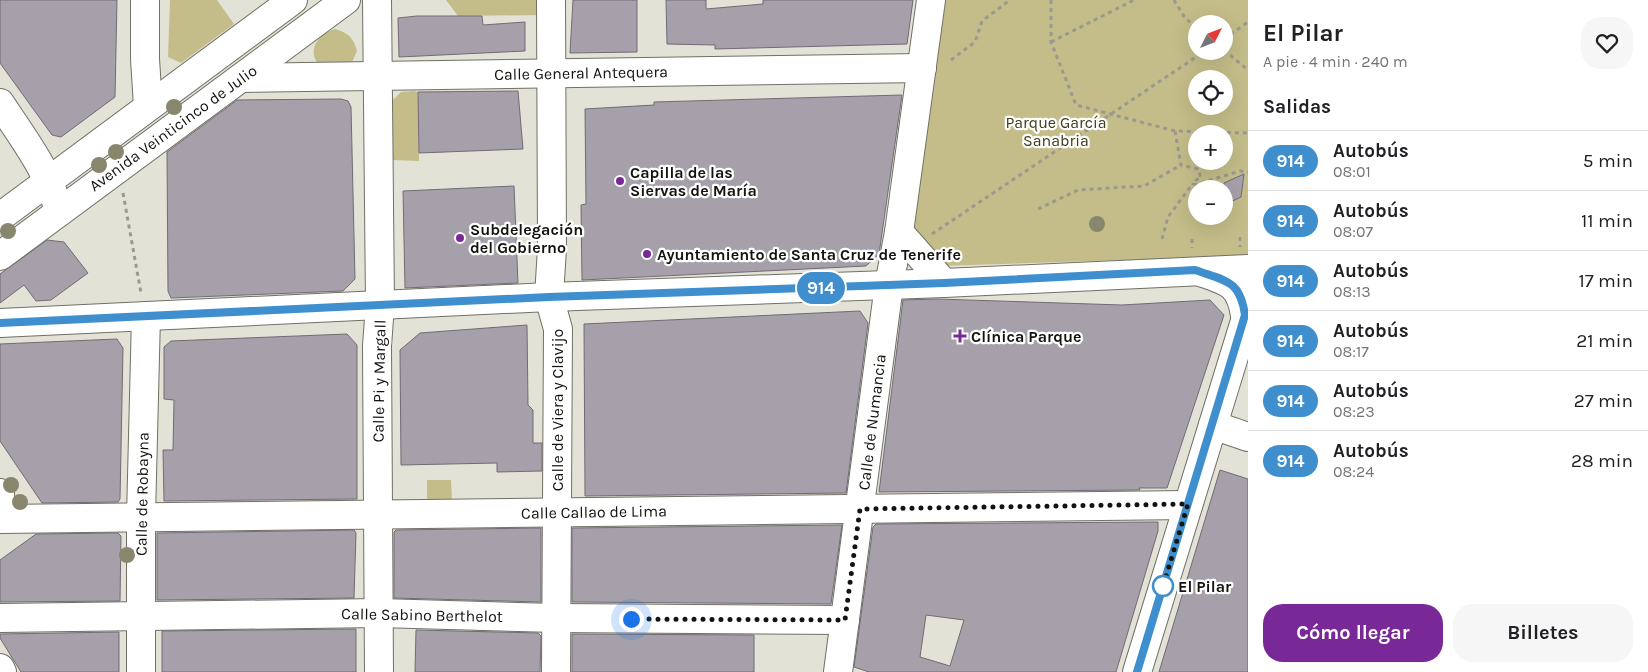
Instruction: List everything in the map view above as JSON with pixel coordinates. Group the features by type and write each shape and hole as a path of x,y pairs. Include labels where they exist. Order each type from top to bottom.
{"street":[{"path":"145,0 145,59 148,106"},
{"name":"Avenida Veinticinco de Julio","path":"0,217 293,0"},
{"name":"Avenida Veinticinco de Julio","path":"0,256 346,0"},
{"name":"Calle Pi y Margall","path":"377,0 380,305 377,346 378,672"},
{"name":"Calle de Viera y Clavijo","path":"551,0 552,248 549,297 558,329 556,672"},
{"name":"Calle de Numancia","path":"842,671 845,620 889,285 899,232 931,0"},
{"name":"Calle General Antequera","path":"241,78 922,68"},
{"path":"0,103 49,181 59,212"},
{"path":"899,232 944,283"},
{"path":"0,323 549,297 944,283 1248,269"},
{"path":"1137,672 1247,313 1239,290 1230,284 1195,270"},
{"name":"Calle de Robayna","path":"141,672 141,517 146,316"},
{"path":"1213,425 1248,437"},
{"path":"0,494 0,508"},
{"name":"Calle Callao de Lima","path":"0,519 1188,504"},
{"name":"Calle Sabino Berthelot","path":"0,618 379,613 555,618 845,620"},
{"path":"0,668 2,672"}],"path":[{"path":"951,60 975,42 982,21 1010,0"},
{"path":"1051,0 1051,42 1076,104 1175,132 1248,133"},
{"path":"1051,42 1134,0"},
{"path":"1174,0 1188,20"},
{"path":"1233,32 1248,22"},
{"path":"1233,58 1248,70"},
{"path":"916,253 929,236 1192,60"},
{"path":"1175,132 1181,165"},
{"path":"1038,209 1078,190 1144,186 1181,165 1198,169 1201,178 1196,180"},
{"path":"118,168 146,316"},
{"path":"1210,180 1240,171 1248,172"},
{"path":"1162,239 1168,217 1188,191"}],"green space":[{"path":"170,0 217,0 234,24 181,63 168,57"},
{"path":"446,0 540,0 541,15 458,16"},
{"name":"Parque García Sanabria","path":"941,0 1248,0 1248,256 941,266 910,231"},
{"path":"335,29 349,36 354,42 357,51 352,62 344,68 320,67 314,55 314,49 323,35"},
{"path":"401,92 418,92 419,161 392,160 392,101"},
{"path":"427,480 451,480 452,502 427,502"}],"building":[{"path":"0,0 117,0 115,97 61,137 52,135 0,63"},
{"path":"573,0 637,0 637,52 570,53"},
{"path":"666,0 706,0 706,9 763,4 763,0 913,0 907,44 715,49 715,45 667,44"},
{"path":"417,16 482,16 483,25 525,22 525,51 399,57 398,18"},
{"path":"518,91 523,149 419,153 418,92"},
{"path":"902,95 879,254 866,266 582,280 581,205 586,204 585,109 654,105 654,102"},
{"path":"341,99 348,101 351,107 355,279 343,291 171,298 168,291 167,152 237,100"},
{"path":"1244,174 1241,197 1233,201 1233,180 1231,180"},
{"name":"Subdelegación del Gobierno","path":"514,186 518,283 405,288 403,191"},
{"path":"47,240 64,242 88,273 51,300 36,301 24,285 0,303 0,274"},
{"path":"937,299 1122,305 1210,300 1224,315 1167,488 1139,488 1140,490 879,492 903,300"},
{"path":"860,311 868,323 846,493 585,496 584,324"},
{"path":"527,325 528,405 533,410 533,443 542,443 542,471 497,472 497,463 401,465 400,350 420,333"},
{"path":"347,334 357,345 357,499 164,501 163,450 173,450 174,400 164,399 164,347 171,341"},
{"path":"117,339 123,348 120,499 118,502 42,503 0,441 0,344"},
{"path":"1220,470 1248,479 1248,672 1159,672"},
{"path":"1158,522 1158,531 1116,672 869,672 854,667 873,527 876,524","holes":["926,615 964,620 950,666 920,657"]},
{"path":"842,525 831,604 572,602 572,528"},
{"path":"541,528 541,602 394,598 394,532 396,530"},
{"path":"354,530 356,533 354,598 157,600 157,533"},
{"path":"118,533 121,536 120,601 0,602 0,560 36,534"},
{"path":"356,629 356,672 162,672 162,631"},
{"path":"416,630 538,633 541,636 540,672 415,672"},
{"path":"119,632 119,672 21,672 0,638 0,634"},
{"path":"572,634 754,635 754,672 572,672"}],"bus line":[{"name":"914","path":"0,323 549,297 944,283 1195,270 1217,278 1239,290 1245,315 1137,672"}],"place":[{"name":"Capilla de las Siervas de María","path":"620,181"},
{"name":"Subdelegación del Gobierno","path":"460,238"},
{"name":"Ayuntamiento de Santa Cruz de Tenerife","path":"647,254"},
{"name":"Clínica Parque","path":"960,336"},
{"name":"El Pilar","path":"1163,586"}],"route":[{"path":"631,619 845,620 860,509 1159,506 1188,504 1163,586"}]}
